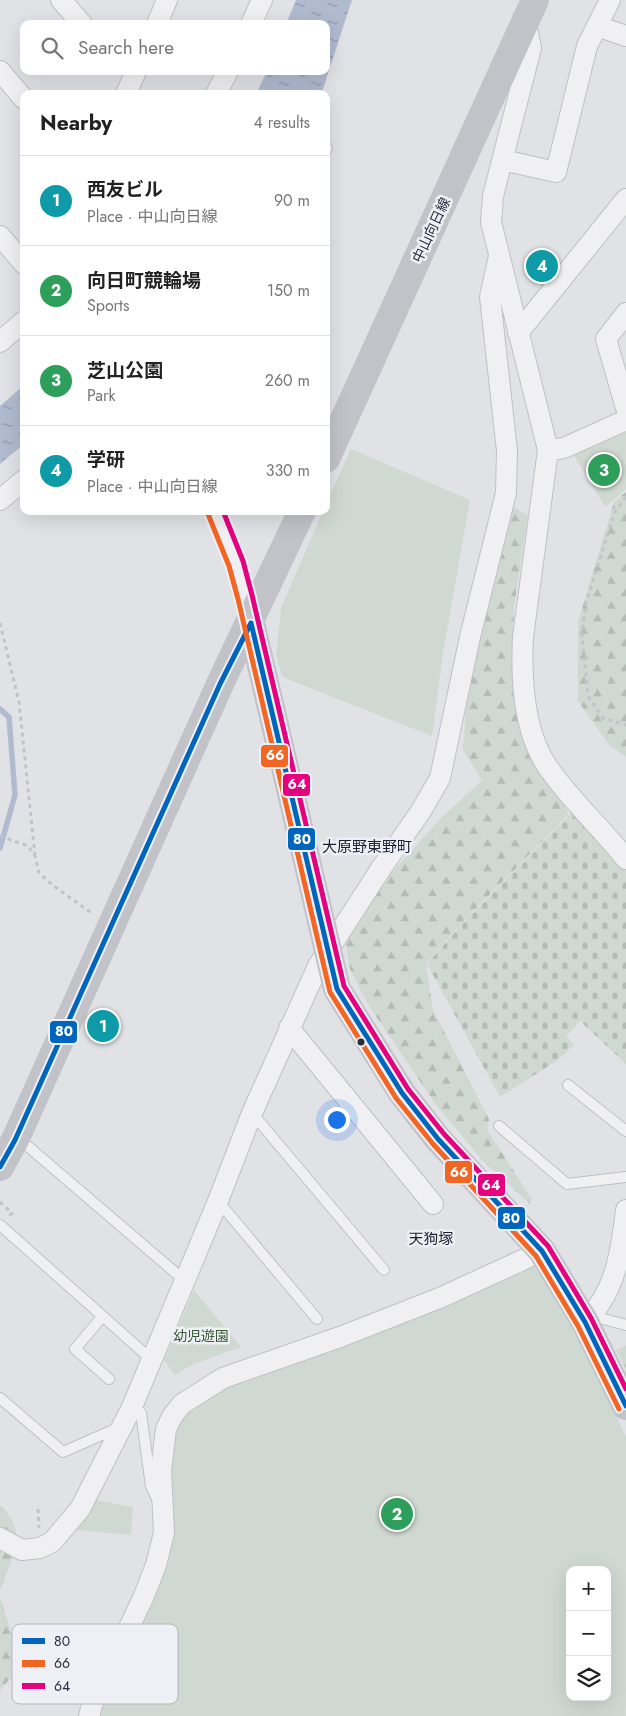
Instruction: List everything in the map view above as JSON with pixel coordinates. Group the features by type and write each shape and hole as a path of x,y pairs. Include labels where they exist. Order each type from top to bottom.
{"main road":[{"name":"中山向日線","path":"330,450 531,12"},
{"path":"0,1167 15,1140 220,684 251,623 300,515"},
{"path":"251,623 326,951 337,989 402,1093 438,1138 542,1251 588,1319 626,1406"}],"street":[{"path":"61,0 78,20"},
{"path":"159,20 167,0"},
{"path":"253,20 262,0"},
{"path":"503,160 556,172 587,46 610,0"},
{"path":"531,12 531,48 493,196 492,222 548,450 523,637 522,667 528,716 546,765 566,792 600,826 626,859"},
{"path":"597,26 626,36"},
{"path":"0,71 20,94"},
{"path":"218,90 226,75"},
{"path":"518,333 626,199"},
{"path":"0,236 20,259"},
{"path":"0,1538 22,1550 40,1548 52,1542 80,1509 132,1407 252,1114 289,1028 326,951 421,811 440,778 470,637 506,493 507,452 490,297 499,256"},
{"path":"626,313 606,339 626,408"},
{"path":"0,342 20,324"},
{"path":"548,450 564,448 626,420"},
{"path":"0,500 20,483"},
{"path":"217,515 236,564 251,623"},
{"path":"289,1028 433,1204"},
{"path":"588,1319 600,1307 612,1284 626,1210"},
{"path":"131,1624 156,1565 164,1533 161,1507 161,1470 166,1429 173,1415 182,1404 223,1378 340,1338 425,1304 542,1251"},
{"path":"89,1716 93,1704"}],"lane":[{"path":"568,1085 626,1131"},
{"path":"252,1114 384,1270"},
{"path":"499,1126 567,1184 626,1177"},
{"path":"15,1140 24,1143 184,1280"},
{"path":"218,1200 317,1319"},
{"path":"0,1225 152,1360"},
{"path":"102,1317 75,1349 109,1379"},
{"path":"588,1319 626,1325"},
{"path":"0,1398 63,1452 122,1426"},
{"path":"132,1407 141,1413 151,1486 161,1507"}],"path":[{"path":"626,497 615,512 586,602 582,634 588,696 603,718 626,725"},
{"path":"0,623 18,702 35,856 39,873 55,888 100,918"},
{"path":"0,836 28,846 35,856"},
{"path":"0,1202 12,1213 10,1216 0,1207"}],"green space":[{"path":"626,429 626,489 605,507 572,452"},
{"path":"351,449 470,500 443,653 432,736 282,677 276,655 281,608 321,515 330,515 330,495"},
{"path":"626,492 626,757 609,745 578,701 578,622 614,502"},
{"path":"511,506 528,515 514,607 512,661 518,715 564,801 568,815 463,922 426,964 433,1010 489,1119 487,1130 532,1199 530,1204 482,1160 434,1102 367,1003 350,969 345,940 384,881 440,819 482,780 463,750 469,669"},
{"path":"573,811 611,850 626,870 626,1064 580,1021 566,1037 574,1045 558,1060 500,1097 427,964 463,923"},
{"path":"532,1264 549,1285 578,1337 626,1437 626,1716 95,1716 101,1704 178,1704 178,1624 138,1624 155,1589 173,1431 183,1414 218,1390"},
{"name":"幼児遊園","path":"194,1290 241,1347 194,1364 175,1375 164,1360"},
{"path":"626,1346 626,1369 616,1350"},
{"path":"95,1500 133,1507 131,1535 75,1530"},
{"path":"0,1505 9,1515 16,1536 13,1557 0,1591"},
{"path":"0,1597 12,1635 12,1676 0,1691"}],"water":[{"path":"296,0 352,0 330,67 330,20 288,20"},
{"path":"265,75 328,75 323,90 258,90"},
{"path":"20,388 20,447 0,464 0,406"}],"waterway":[{"path":"0,709 9,717 15,795 0,848"}],"transit line":[{"name":"66","path":"208,515 229,566 238,599 330,992 396,1098 433,1144 536,1256 578,1326 619,1409"},
{"name":"64","path":"225,515 243,561 252,595 344,986 408,1089 444,1134 548,1246 591,1318 626,1389"},
{"name":"80","path":"251,623 337,989 402,1093 438,1139 542,1251 585,1322 626,1406"},
{"name":"80","path":"0,1167 15,1140 220,684 251,623"}],"place":[{"name":"学研","path":"542,266"},
{"name":"芝山公園","path":"604,470"},
{"name":"西友ビル","path":"103,1026"},
{"name":"向日町競輪場","path":"397,1514"}],"district":[{"name":"大原野東野町","path":"367,847"},
{"name":"天狗塚","path":"431,1239"}]}
